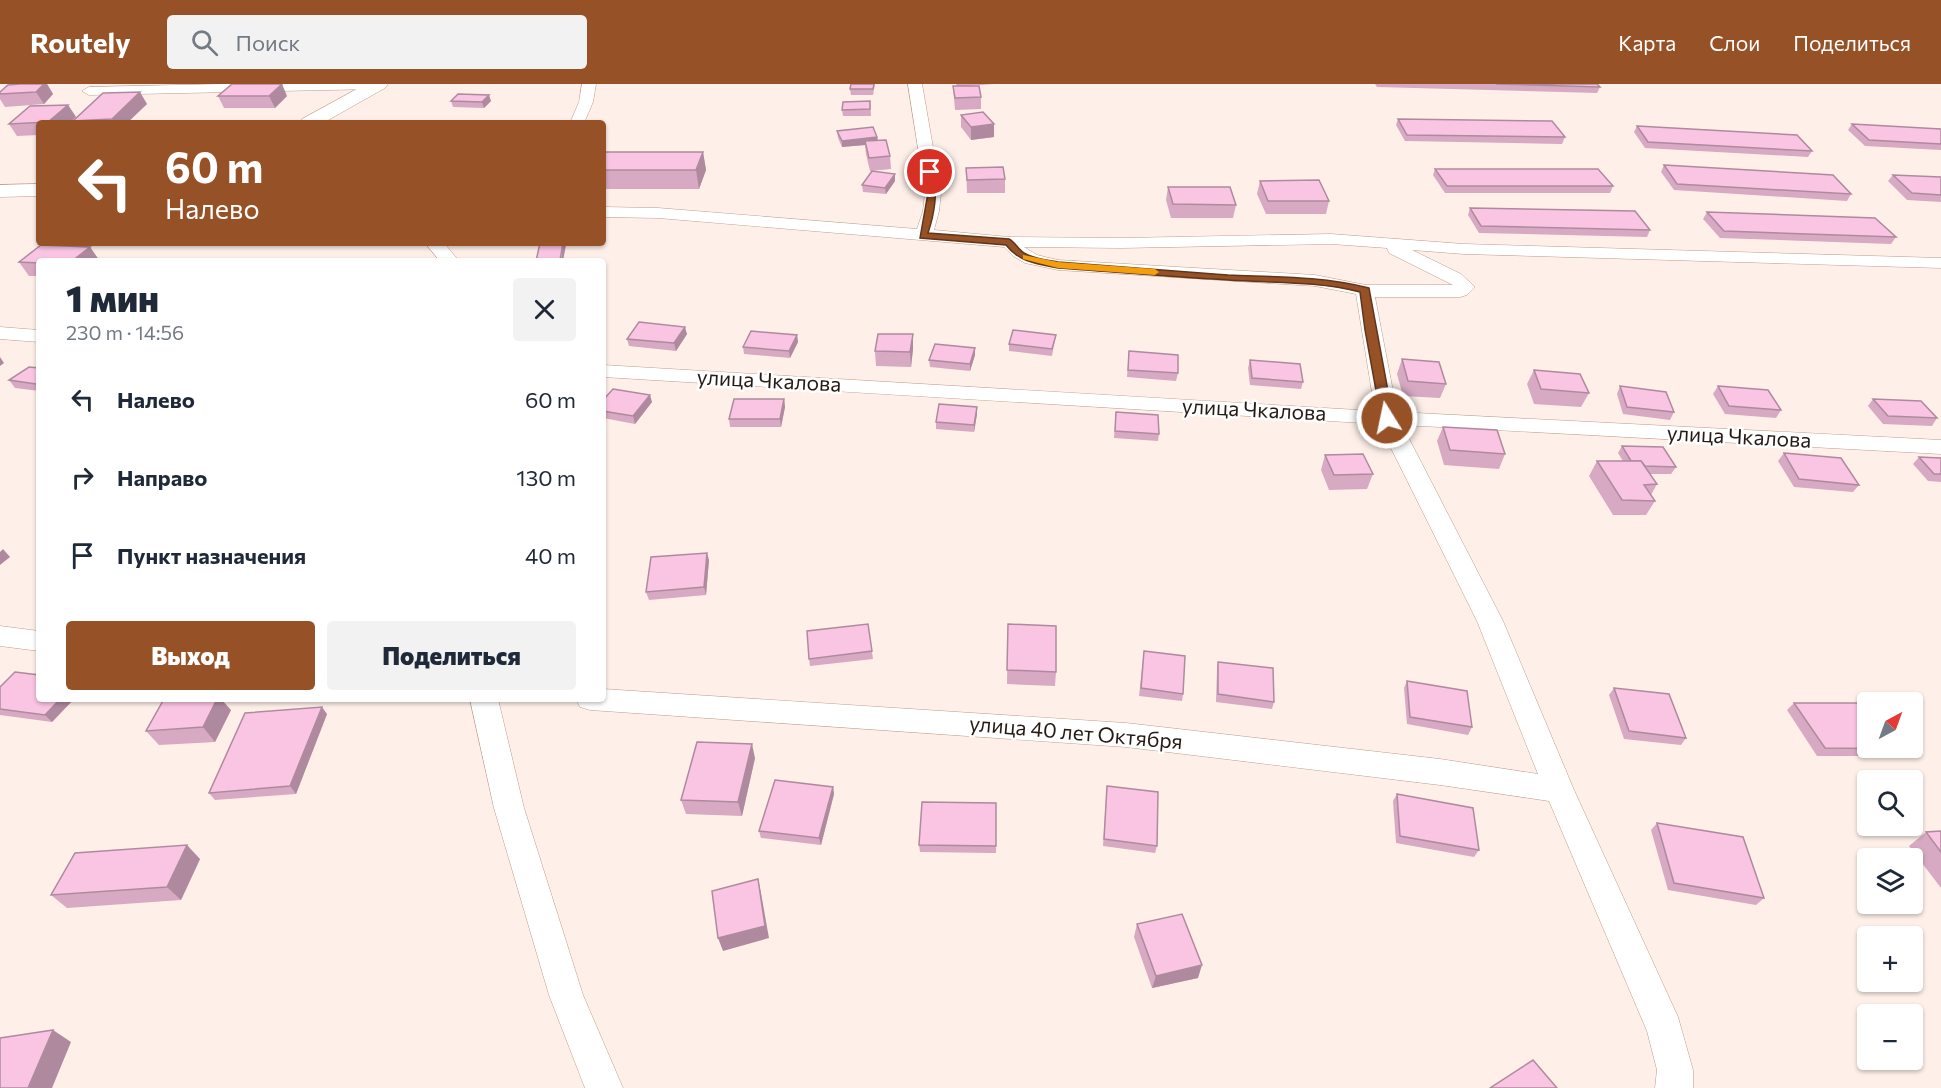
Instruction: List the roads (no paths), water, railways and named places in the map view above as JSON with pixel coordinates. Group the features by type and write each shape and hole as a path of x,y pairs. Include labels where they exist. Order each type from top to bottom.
{"main road":[{"path":"315,120 378,85"},
{"path":"0,191 36,190"}],"street":[{"path":"578,120 586,102 589,84"},
{"path":"915,84 933,193 931,211 923,236"},
{"path":"89,91 378,85"},
{"path":"606,212 807,224 1009,242 1121,243 1305,238 1464,249 1941,263"},
{"path":"1009,242 1018,254 1034,261 1058,265 1228,278 1306,280 1337,283 1365,291 1460,291 1466,287 1460,280 1412,259 1387,244"},
{"path":"437,246 447,258"},
{"path":"1365,291 1387,418 1490,621 1559,790 1665,1030 1675,1070 1674,1088"},
{"path":"0,333 36,336"},
{"name":"улица Чкалова","path":"606,371 1387,418 1941,447"},
{"path":"0,636 36,642"},
{"name":"улица 40 лет Октября","path":"606,700 1126,735 1440,772 1559,790"},
{"path":"485,702 509,808 566,995 604,1088"}]}
